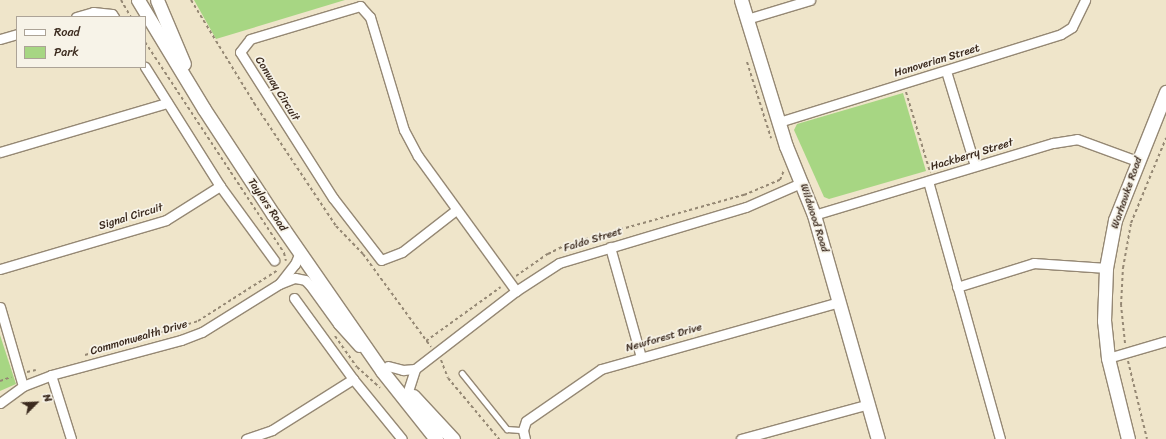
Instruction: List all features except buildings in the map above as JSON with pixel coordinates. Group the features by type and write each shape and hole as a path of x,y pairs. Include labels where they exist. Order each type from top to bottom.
{"street":[{"name":"Taylors Road","path":"138,0 204,109 300,252 436,439"},
{"name":"Taylors Road","path":"157,0 204,109"},
{"name":"Wildwood Road","path":"741,0 779,122 814,214 878,439"},
{"path":"747,19 810,0"},
{"name":"Hanoverian Street","path":"779,122 1061,34 1072,27 1085,0"},
{"name":"Conway Circuit","path":"456,210 402,252 381,260 333,198 240,52 250,39 360,6 370,17 404,130 418,156 516,291"},
{"path":"79,16 93,12 112,14 113,16"},
{"path":"0,39 16,34"},
{"path":"146,68 220,186 274,260"},
{"path":"946,71 975,166"},
{"name":"Warhawke Road","path":"1126,439 1108,358 1104,321 1106,268 1115,220 1137,161 1166,92"},
{"path":"0,152 167,103"},
{"name":"Hackberry Street","path":"814,214 1053,143 1077,139 1137,161"},
{"path":"928,181 1000,439"},
{"name":"Faldo Street","path":"415,369 516,291 559,263 746,207 803,182"},
{"name":"Signal Circuit","path":"0,269 166,220 220,186"},
{"path":"610,247 642,357"},
{"name":"Commonwealth Drive","path":"279,284 288,268 300,252"},
{"path":"957,287 1034,263 1106,268"},
{"name":"Commonwealth Drive","path":"0,403 23,386 51,375 181,340 202,332 279,284 295,278 305,280 338,324 385,369"},
{"path":"294,298 353,379 402,439"},
{"name":"Newforest Drive","path":"524,435 526,421 592,373 642,357 840,302"},
{"path":"0,307 23,386"},
{"path":"1108,358 1166,341"},
{"name":"Taylors Road","path":"385,369 453,439"},
{"path":"385,369 415,369 408,391"},
{"path":"51,375 71,439"},
{"path":"246,439 272,430 353,379"},
{"path":"741,439 869,404"}],"lane":[{"path":"462,373 506,429 524,435"}],"path":[{"path":"121,0 130,16"},
{"path":"79,357 198,321 288,268 284,253 146,44"},
{"path":"746,58 774,145"},
{"path":"904,83 930,171 928,181"},
{"path":"1147,439 1128,368 1128,353 1123,335 1121,305 1123,268 1135,213 1166,138"},
{"path":"426,341 508,281 548,254 568,244 744,195 780,180 784,168 782,163"},
{"path":"332,332 357,367 385,393"},
{"path":"0,381 42,368"}],"green space":[{"path":"194,0 345,0 216,39"},
{"path":"903,93 926,171 829,199 824,197 794,130 797,124"},
{"path":"0,335 16,384 0,391"}]}
